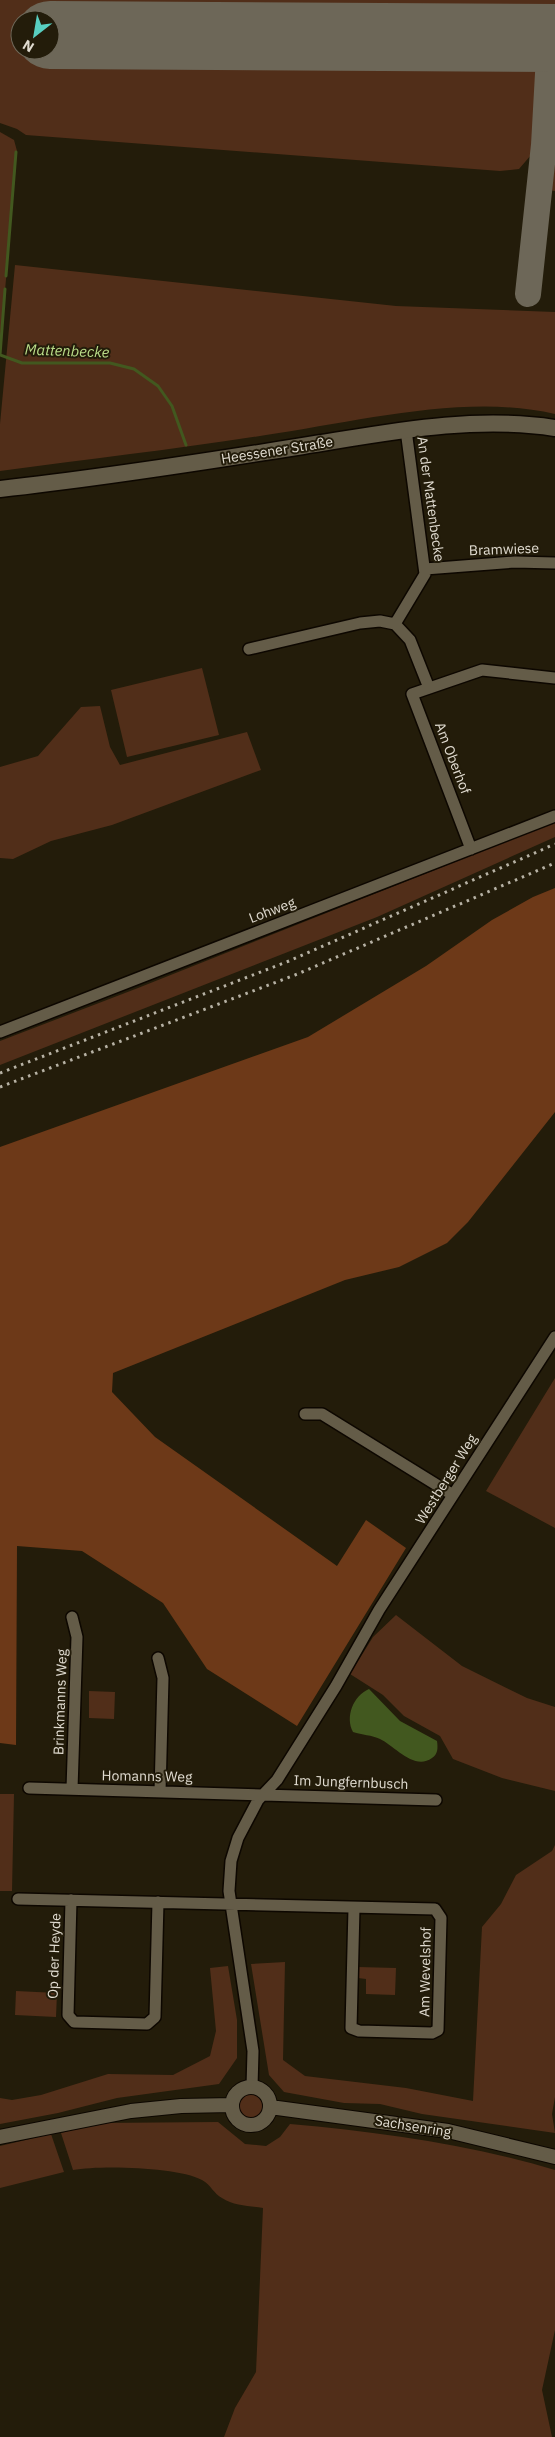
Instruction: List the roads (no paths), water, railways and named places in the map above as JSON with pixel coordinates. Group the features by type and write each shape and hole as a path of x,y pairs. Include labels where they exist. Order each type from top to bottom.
{"main road":[{"name":"Heessener Straße","path":"0,489 221,459 406,430 486,423 555,428"}],"street":[{"name":"An der Mattenbecke","path":"395,624 423,578 425,569 406,430"},
{"name":"Bramwiese","path":"425,569 515,562 555,562"},
{"path":"249,649 360,623 380,621 395,624 410,640 429,688"},
{"name":"Am Oberhof","path":"471,849 412,694 482,670 555,678"},
{"name":"Lohweg","path":"0,1032 555,816"},
{"name":"Westberger Weg","path":"252,2087 252,2051 229,1879 232,1856 243,1826 258,1800 281,1773 363,1638 555,1337"},
{"path":"305,1414 322,1414 453,1495"},
{"name":"Brinkmanns Weg","path":"72,1617 77,1637 72,1789"},
{"path":"158,1658 163,1678 160,1792"},
{"name":"Homanns Weg","path":"29,1788 264,1794"},
{"name":"Im Jungfernbusch","path":"264,1794 436,1800"},
{"name":"Op der Heyde","path":"18,1899 231,1904"},
{"name":"Op der Heyde","path":"71,1900 68,2015 74,2022 147,2024 154,2017 158,1902"},
{"name":"Am Wevelshof","path":"231,1904 435,1909 439,1912 441,1918 438,2030 432,2033 359,2031 351,2028 354,1908"},
{"path":"252,2087 265,2093 270,2107 266,2118 261,2122 250,2125 239,2121 232,2105 238,2092 252,2087"},
{"path":"0,2137 131,2111 181,2106 232,2105"},
{"name":"Sachsenring","path":"270,2107 448,2131 555,2157"}],"waterway":[{"name":"Mattenbecke","path":"6,276 16,152"},
{"name":"Mattenbecke","path":"5,289 0,355 22,363 110,363 134,369 158,386 172,406 186,445"}],"railway":[{"path":"0,1073 289,961 555,844"},
{"path":"0,1087 295,975 555,863"}]}
